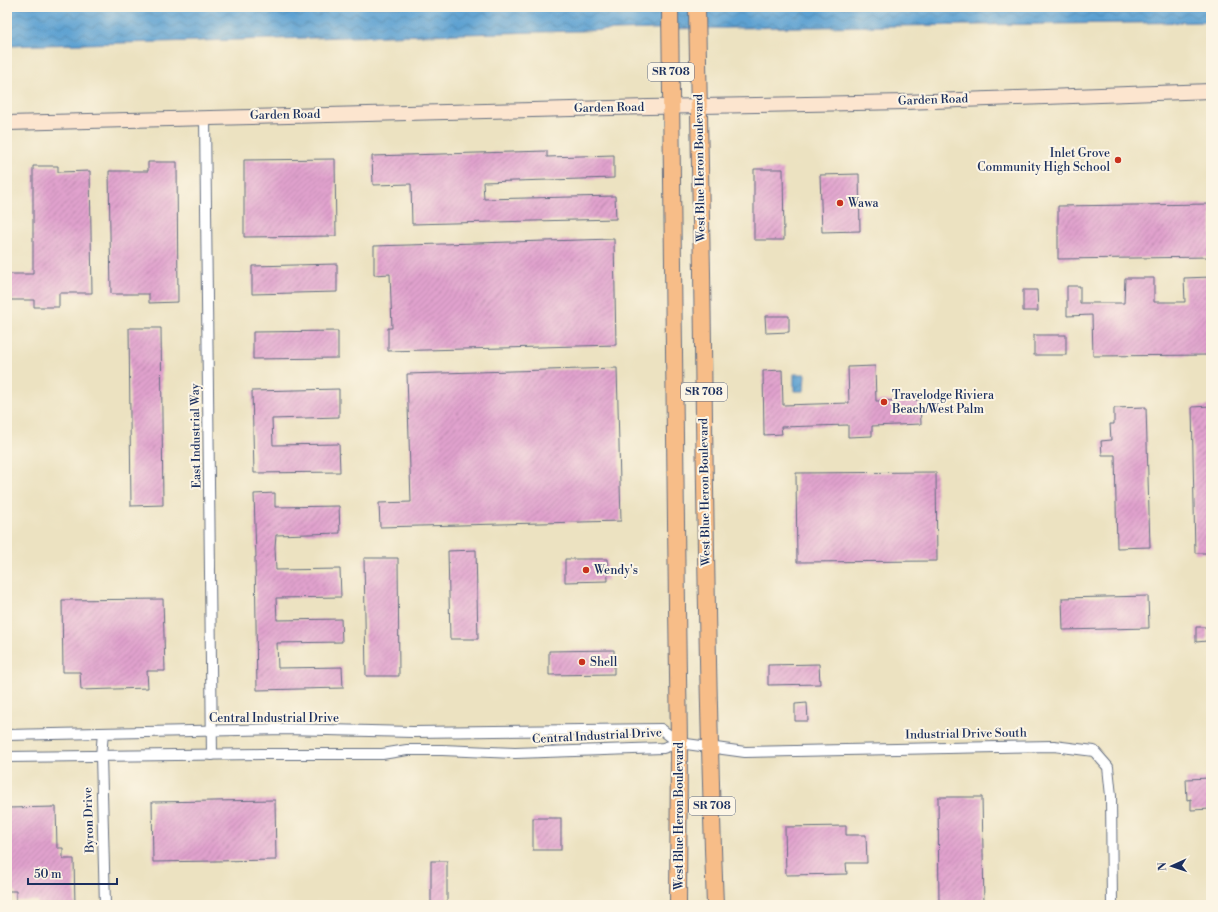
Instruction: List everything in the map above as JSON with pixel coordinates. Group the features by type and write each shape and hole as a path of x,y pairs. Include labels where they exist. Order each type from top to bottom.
{"main road":[{"name":"West Blue Heron Boulevard","path":"670,7 679,743 678,905"},
{"name":"West Blue Heron Boulevard","path":"697,7 710,747 715,905"}],"street":[{"name":"Garden Road","path":"7,123 671,106 905,102 1211,91"},
{"name":"East Industrial Way","path":"205,117 212,755"},
{"name":"Central Industrial Drive","path":"7,735 284,729 421,732 661,729 679,743"},
{"name":"Byron Drive","path":"103,733 101,756 105,905"},
{"name":"Industrial Drive South","path":"679,743 745,752 1054,746 1094,752 1108,767 1111,796 1112,905"},
{"name":"Central Industrial Drive","path":"7,757 382,754 407,750 514,753 663,748 679,743"}],"water":[{"path":"7,7 1211,7 1211,22 653,29 7,46"},
{"path":"794,374 805,374 804,391 794,391"}],"building":[{"path":"547,151 547,157 614,155 614,178 483,182 484,199 615,196 616,219 412,224 411,184 373,185 372,156"},
{"path":"335,159 336,236 244,237 244,160"},
{"path":"148,162 177,162 178,302 149,303 149,294 111,294 109,171 148,171"},
{"path":"33,166 58,166 58,172 90,171 92,293 59,293 59,307 34,307 34,300 7,300 7,274 33,274"},
{"path":"754,169 783,169 784,240 754,240"},
{"name":"Wawa","path":"859,174 860,231 822,232 820,175"},
{"path":"1211,204 1211,257 1058,259 1058,206"},
{"path":"614,239 616,345 388,351 388,328 392,328 390,274 374,275 374,246"},
{"path":"337,264 337,292 252,294 252,266"},
{"path":"1211,277 1211,355 1093,356 1092,315 1067,316 1067,286 1080,286 1080,303 1124,303 1125,278 1154,278 1154,302 1185,302 1184,278"},
{"path":"1023,290 1037,290 1038,311 1023,311"},
{"path":"765,316 789,316 789,332 766,333"},
{"path":"129,328 161,328 163,505 131,506"},
{"path":"338,331 338,358 253,359 253,332"},
{"path":"1034,335 1066,335 1066,355 1034,355"},
{"name":"Travelodge Riviera Beach/West Palm","path":"875,366 876,401 920,400 921,424 872,426 872,436 848,437 848,425 781,427 782,434 764,435 763,371 782,370 783,405 849,403 848,367"},
{"path":"617,368 621,521 380,527 379,503 411,502 407,374"},
{"path":"339,389 339,417 272,419 273,445 339,444 340,472 254,473 252,391"},
{"path":"1211,406 1211,553 1195,553 1192,407"},
{"path":"1146,407 1150,547 1117,548 1115,455 1102,455 1101,441 1111,440 1110,424 1114,424 1114,408"},
{"path":"936,472 937,561 797,562 796,473"},
{"path":"275,493 275,507 339,506 340,533 276,535 275,547 276,570 340,569 341,597 276,598 277,620 341,619 342,642 277,643 278,668 342,667 343,688 257,690 254,494"},
{"path":"476,550 478,639 450,639 448,551"},
{"path":"364,558 398,558 399,676 366,676"},
{"name":"Wendy's","path":"565,559 607,559 608,581 565,582"},
{"path":"1148,596 1149,628 1063,630 1062,598"},
{"path":"163,599 165,671 147,671 148,688 81,690 80,672 63,672 62,600"},
{"path":"1196,627 1207,627 1207,641 1196,642"},
{"name":"Shell","path":"614,650 614,674 549,675 549,651"},
{"path":"819,664 820,684 768,685 768,665"},
{"path":"807,703 808,721 795,721 795,704"},
{"path":"1211,778 1211,809 1191,810 1191,799 1187,800 1186,779"},
{"path":"938,797 982,797 984,905 939,905"},
{"path":"275,800 276,860 153,862 152,802"},
{"path":"56,807 57,848 63,848 63,859 74,859 75,905 38,905 38,901 16,901 16,891 7,891 7,808"},
{"path":"533,818 561,818 561,850 533,850"},
{"path":"846,826 846,835 866,835 867,863 846,863 847,874 786,875 785,827"},
{"path":"431,861 447,861 447,905 431,905"}],"place":[{"name":"Inlet Grove Community High School","path":"1118,160"},
{"name":"Wawa","path":"840,203"},
{"name":"Travelodge Riviera Beach/West Palm","path":"884,402"},
{"name":"Wendy's","path":"586,570"},
{"name":"Shell","path":"582,662"}]}
